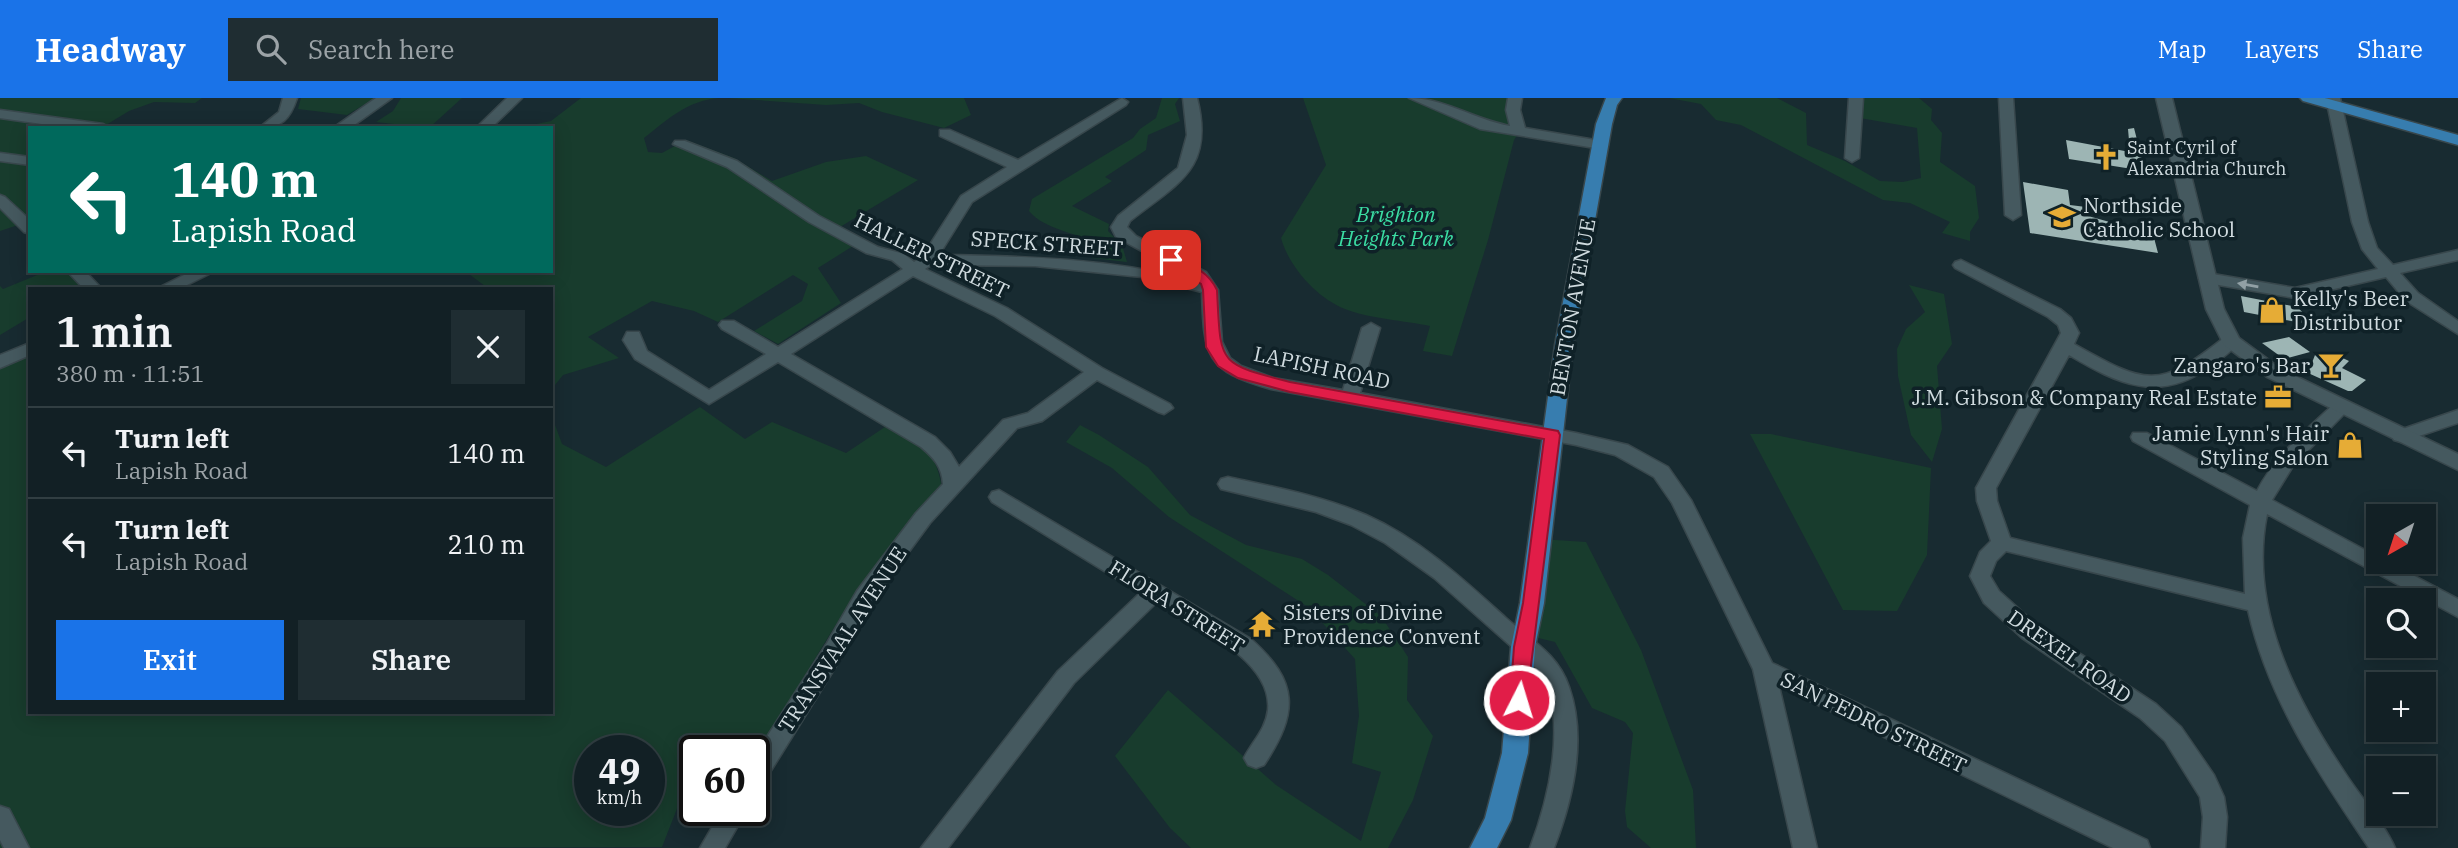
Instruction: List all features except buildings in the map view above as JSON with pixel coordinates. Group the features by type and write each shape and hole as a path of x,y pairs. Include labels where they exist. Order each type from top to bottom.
{"main road":[{"name":"BENTON AVENUE","path":"1483,848 1497,820 1515,752 1523,647 1532,603 1552,435 1575,279 1609,105 1614,98"},
{"path":"2308,98 2334,102 2458,141"}],"street":[{"path":"269,126 285,114 290,98"},
{"path":"343,126 385,98"},
{"path":"485,126 514,98"},
{"path":"1190,98 1195,123 1188,163 1184,170 1132,212 1119,227 1130,239 1200,275 1210,290"},
{"path":"1416,98 1461,118 1519,133 1601,145"},
{"path":"1515,98 1513,110 1519,133"},
{"path":"1852,158 1856,98"},
{"path":"2006,98 2013,215"},
{"path":"2164,98 2207,278 2220,323 2231,341 2274,373 2458,463"},
{"path":"633,336 632,341 641,355 709,398 921,263 966,199 1121,102"},
{"path":"2334,102 2360,222 2370,249 2412,297 2458,329"},
{"path":"0,114 88,126"},
{"path":"945,133 1018,166"},
{"name":"HALLER STREET","path":"680,144 732,164 814,219 872,250 921,263 922,275 1010,317 1096,372 1164,408"},
{"path":"0,157 28,161"},
{"path":"0,200 28,226"},
{"path":"2207,278 2295,293 2458,255"},
{"name":"SPECK STREET","path":"921,263 1035,261 1142,272 1210,290"},
{"path":"1961,265 2054,313 2065,322 2070,333 1986,488 1987,501 2002,544 2255,604"},
{"path":"77,273 92,287"},
{"path":"169,287 202,273"},
{"name":"LAPISH ROAD","path":"1210,290 1213,347 1223,363 1255,379 1552,435"},
{"path":"728,325 928,442 941,453 953,471 953,487"},
{"path":"1350,397 1371,328"},
{"path":"2065,346 2110,372 2141,382 2169,382 2183,376 2231,341"},
{"path":"0,362 28,349"},
{"name":"TRANSVAAL AVENUE","path":"770,753 864,597 923,518 1010,424 1035,417 1096,372"},
{"path":"2341,407 2281,468 2260,502 2253,541 2255,604 2269,654 2295,710 2312,742 2384,848"},
{"path":"2401,436 2458,416"},
{"name":"SAN PEDRO STREET","path":"1552,435 1621,450 1661,472 1682,500 1764,669 2138,848"},
{"path":"2140,437 2458,609"},
{"path":"1228,484 1321,506 1375,528 1444,573 1523,647 1548,666 1559,689 1566,726 1558,798 1542,848"},
{"name":"FLORA STREET","path":"999,497 1243,645 1264,662 1276,681 1280,696 1278,723 1256,758"},
{"name":"DREXEL ROAD","path":"2002,544 1987,557 1980,576 1991,597 2029,632 2164,723 2206,782 2215,817 2213,848"},
{"path":"933,848 1066,677 1154,592"},
{"path":"1764,669 1805,848"},
{"path":"0,817 17,848"},
{"path":"712,848 725,826"}],"green space":[{"path":"0,98 202,98 195,103 154,102 129,111 106,125 71,120 62,126 28,126 28,222 0,231"},
{"path":"301,98 375,98 347,115 298,109"},
{"path":"401,98 462,98 431,126 376,122 393,111"},
{"path":"581,98 720,98 698,102 670,118 644,138 648,152 662,153 686,140 734,158 772,181 826,162 866,156 918,180 830,233 853,246 818,268 841,303 778,344 754,331 802,301 808,284 793,275 718,322 694,311 652,301 588,337 619,358 563,375 553,388 553,287 486,287 468,273 553,273 553,126 527,126 551,121"},
{"path":"728,98 964,98 971,115 944,128 882,112 859,103 826,105"},
{"path":"1162,98 1179,98 1175,104 1180,121 1148,135 1146,150 1105,177 1112,181 1072,206 1109,224 1108,231 1122,245 1127,262 1092,258 1099,247 1036,218 1029,211 1032,199 1133,138 1140,129 1156,118"},
{"name":"Brighton Heights Park","path":"1303,98 1519,98 1522,128 1514,140 1488,240 1452,356 1423,351 1430,326 1364,315 1335,304 1315,289 1290,260 1281,238 1326,165"},
{"path":"1669,98 1777,98 1806,113 1807,145 1845,161 1880,181 1903,182 1921,178 1917,128 1860,118 1864,98 1919,98 1932,109 1931,120 1942,133 1940,162 1975,186 1979,218 1970,232 1970,241 1942,233 1950,222 1910,203 1883,200 1741,125 1716,120 1701,104"},
{"path":"42,273 68,273 83,287 28,287 28,318 0,335 0,286 3,289"},
{"path":"1909,285 1944,294 1952,344 1937,366 1942,429 1932,462 1911,435 1898,376 1897,349 1906,329 1925,312"},
{"path":"28,353 28,714 553,714 553,419 562,444 606,467 700,407 745,439 772,422 846,453 885,427 924,448 935,463 942,487 914,517 863,583 770,735 679,735 679,803 662,847 0,848 0,366"},
{"path":"1080,425 1148,467 1190,515 1246,545 1302,559 1328,575 1381,616 1408,657 1407,700 1433,736 1413,800 1388,848 1191,848 1170,828 1115,756 1168,690 1276,785 1361,841 1381,772 1352,763 1359,716 1355,659 1308,607 1169,517 1112,468 1066,442"},
{"path":"1750,434 1771,434 1931,468 1927,555 1897,611 1843,610"},
{"path":"1540,539 1586,542 1641,650 1693,790 1696,848 1651,848 1627,827 1625,811 1633,733 1625,722 1592,708 1555,642 1526,635"}],"place":[{"name":"Saint Cyril of Alexandria Church","path":"2106,157"},
{"name":"Northside Catholic School","path":"2062,217"},
{"name":"Kelly's Beer Distributor","path":"2272,310"},
{"name":"Zangaro's Bar","path":"2331,365"},
{"name":"J.M. Gibson & Company Real Estate","path":"2278,397"},
{"name":"Jamie Lynn's Hair Styling Salon","path":"2350,445"},
{"name":"Sisters of Divine Providence Convent","path":"1262,624"}],"route":[{"path":"1171,260 1200,275 1207,282 1210,290 1213,347 1223,363 1233,370 1255,379 1290,387 1552,435 1532,603 1523,647 1519,700"}]}
